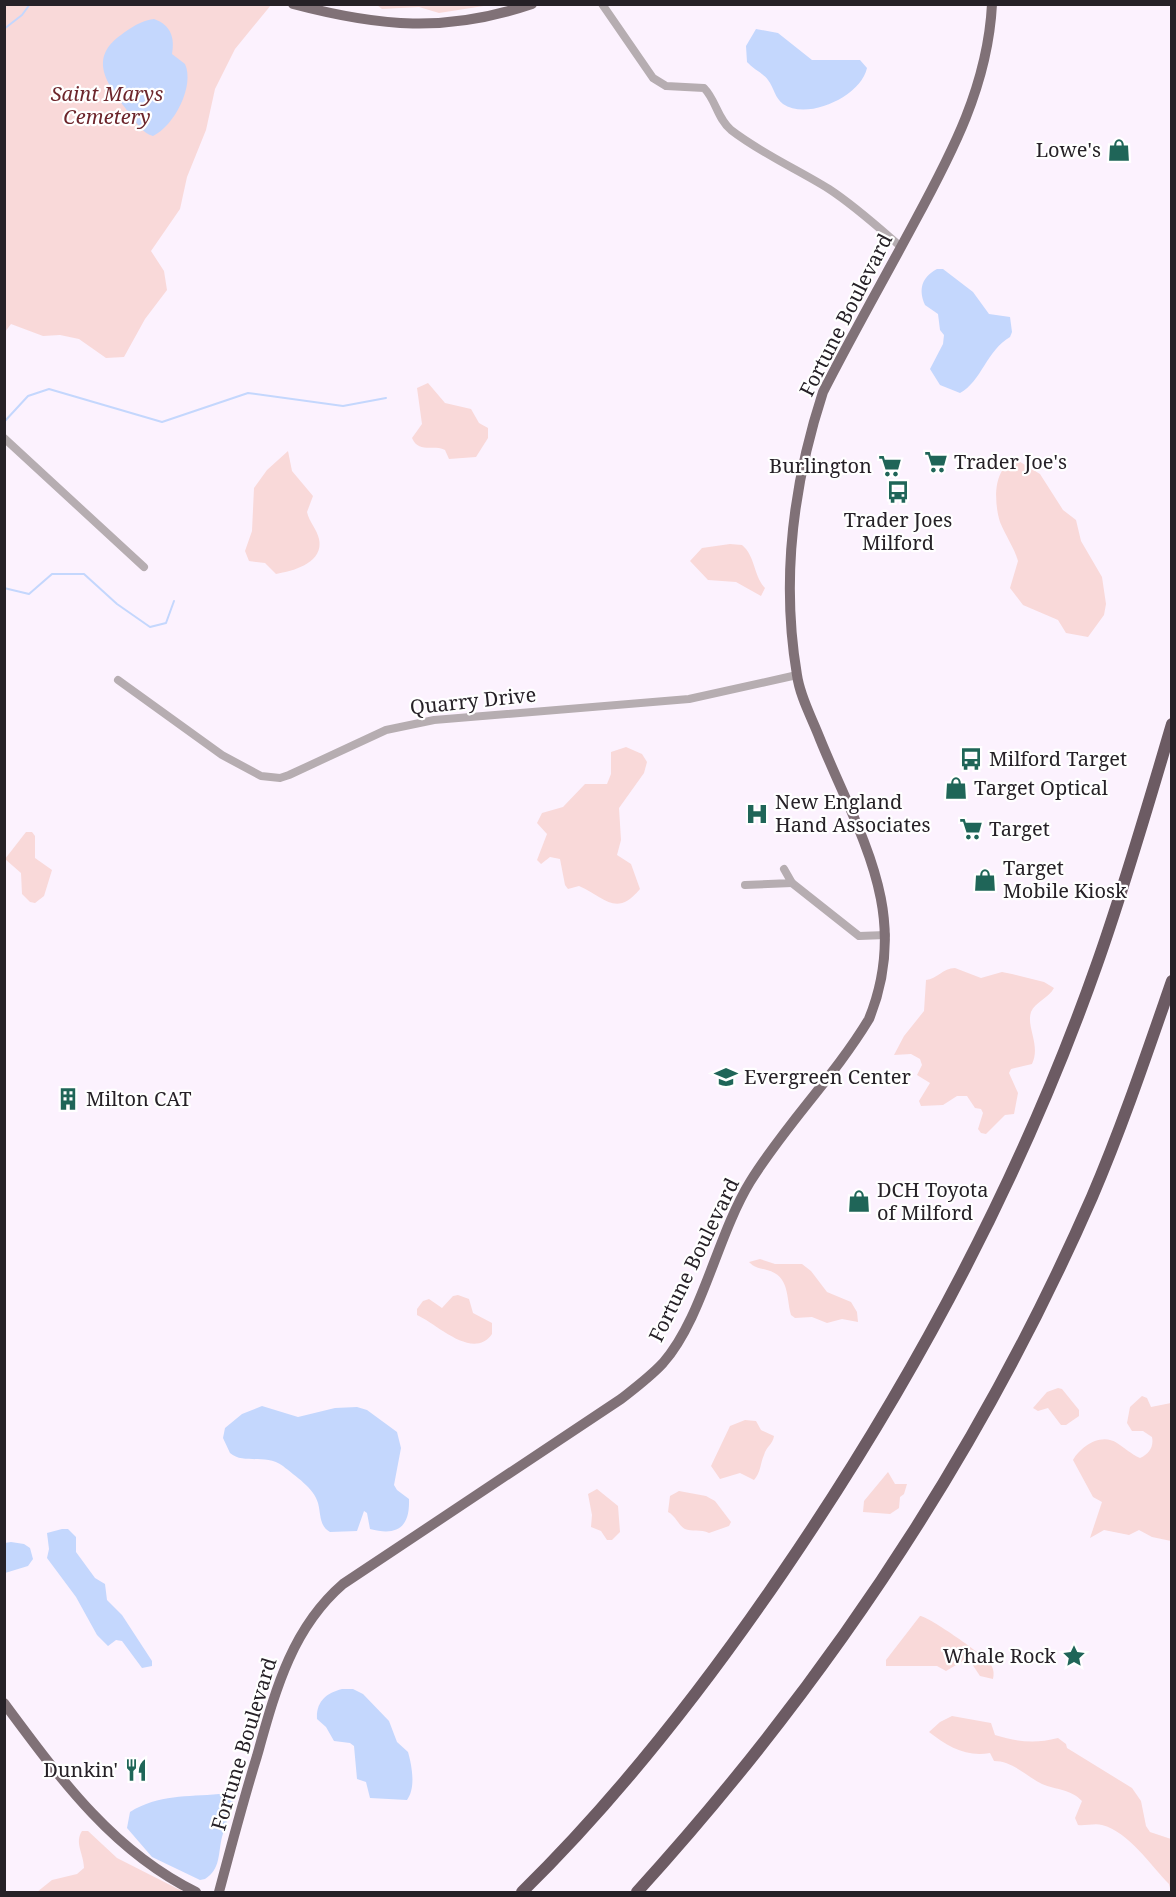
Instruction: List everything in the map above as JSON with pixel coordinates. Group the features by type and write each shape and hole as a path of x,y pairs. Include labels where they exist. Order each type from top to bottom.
{"highway":[{"path":"522,1893 616,1791 735,1642 889,1410 993,1214 1066,1046 1124,885 1172,724"},
{"path":"637,1893 721,1799 824,1665 878,1588 959,1459 1040,1308 1092,1195 1172,981"}],"main road":[{"path":"293,4 367,21 419,25 455,24 532,4"},
{"name":"Fortune Boulevard","path":"219,1893 278,1685 305,1626 328,1597 343,1584 621,1399 663,1363 692,1316 724,1234 749,1184 869,1019 885,968 886,935 883,900 876,876 797,675 788,607 789,571 796,510 815,419 824,393 966,121 986,56 992,4"},
{"path":"4,1703 75,1796 101,1824 139,1857 173,1881 196,1893"}],"street":[{"path":"602,4 659,84 704,88 718,115 730,129 777,162 829,189 861,212 901,247"},
{"path":"4,438 144,567"},
{"name":"Quarry Drive","path":"118,680 222,755 261,776 273,778 289,775 399,725 434,720 689,699 797,675"},
{"path":"784,869 792,883 859,936 886,935"},
{"path":"745,885 792,883"}],"green space":[{"name":"Saint Marys Cemetery","path":"5,5 271,5 235,49 215,89 206,130 187,177 180,209 151,251 164,271 167,290 145,319 124,357 106,358 79,339 60,335 43,336 11,324 5,332"},
{"path":"377,5 490,5 439,13 419,7 382,9"},
{"path":"428,383 445,403 471,409 479,423 488,428 488,438 476,457 449,459 445,450 422,447 415,443 412,438 422,424 417,388"},
{"path":"288,451 292,471 313,496 307,512 318,535 319,547 317,554 306,564 276,574 265,563 249,561 245,551 252,531 254,488 267,470"},
{"path":"1017,460 1040,474 1063,510 1076,520 1081,541 1102,577 1106,604 1104,615 1088,637 1066,633 1058,620 1023,605 1010,588 1018,561 1000,522 996,496 999,477 1003,470"},
{"path":"730,544 742,545 750,555 758,577 765,588 761,596 736,582 708,580 690,561 702,548"},
{"path":"626,747 642,754 647,762 644,773 619,808 621,840 617,855 631,864 640,889 632,898 617,904 579,886 568,889 565,885 560,859 550,857 541,864 537,860 547,834 537,823 542,813 563,807 585,784 607,784 611,774 611,752"},
{"path":"26,832 32,832 35,836 35,858 52,870 44,896 35,903 30,902 22,894 21,873 5,859"},
{"path":"955,968 981,978 1002,972 1012,974 1044,982 1054,988 1031,1012 1030,1024 1035,1050 1032,1064 1011,1069 1009,1073 1018,1093 1014,1114 1005,1115 986,1134 981,1133 978,1129 983,1113 981,1109 975,1108 967,1096 957,1096 943,1105 921,1106 919,1101 930,1083 917,1075 922,1065 920,1059 911,1054 894,1055 904,1036 924,1011 926,980"},
{"path":"760,1259 775,1264 802,1264 811,1271 827,1292 851,1302 857,1312 858,1322 842,1319 827,1323 812,1317 795,1318 791,1315 786,1288 780,1277 755,1267 749,1262"},
{"path":"458,1295 469,1299 473,1313 492,1323 492,1334 484,1341 475,1344 465,1342 417,1315 417,1309 423,1301 429,1299 442,1308 453,1296"},
{"path":"1062,1389 1079,1410 1079,1416 1066,1425 1061,1425 1048,1408 1038,1411 1033,1408 1047,1392"},
{"path":"1142,1396 1147,1398 1151,1407 1171,1403 1171,1541 1152,1537 1139,1530 1129,1535 1104,1530 1090,1538 1102,1502 1093,1497 1073,1460 1086,1446 1104,1439 1117,1443 1140,1458 1146,1454 1150,1450 1152,1437 1143,1431 1132,1431 1127,1423 1130,1407"},
{"path":"745,1420 756,1421 761,1430 774,1436 773,1439 754,1480 740,1473 720,1479 711,1466 730,1426"},
{"path":"888,1472 895,1484 907,1484 904,1494 900,1497 899,1508 890,1514 863,1512 864,1501"},
{"path":"597,1489 618,1506 620,1532 612,1540 607,1540 601,1531 591,1527 592,1515 588,1494"},
{"path":"679,1491 706,1496 715,1501 731,1522 729,1526 709,1533 685,1529 668,1512 670,1496"},
{"path":"920,1616 945,1629 987,1661 993,1669 993,1679 980,1676 968,1658 946,1671 937,1666 886,1666 886,1660"},
{"path":"952,1716 991,1723 995,1735 1011,1739 1034,1742 1058,1738 1066,1744 1067,1748 1132,1788 1141,1801 1146,1826 1150,1832 1171,1839 1171,1892 1169,1884 1139,1850 1121,1834 1102,1825 1078,1825 1075,1818 1082,1801 1078,1797 1042,1784 1007,1763 994,1761 990,1753 973,1754 958,1750 929,1732 940,1722"},
{"path":"82,1831 88,1831 117,1858 184,1892 37,1892 52,1880 77,1874 84,1868 79,1844"}],"water":[{"path":"154,19 168,28 173,43 172,54 185,64 187,83 185,94 175,115 161,131 153,136 140,127 109,85 103,64 110,45 121,35 132,27"},
{"path":"756,29 778,33 812,60 860,60 867,68 863,78 855,88 832,103 806,109 783,104 766,78 747,62 746,46"},
{"path":"937,269 943,269 973,292 989,314 1010,317 1012,332 1010,337 995,350 973,381 960,393 940,385 930,369 943,344 944,335 940,330 938,314 925,305 922,289 928,276"},
{"path":"262,1406 298,1417 335,1408 357,1407 367,1410 397,1432 401,1448 394,1485 409,1499 407,1517 400,1528 388,1531 370,1529 367,1513 364,1511 357,1531 330,1532 322,1523 313,1492 283,1466 269,1460 242,1458 230,1453 223,1438 225,1428 242,1414"},
{"path":"68,1529 76,1537 76,1552 95,1578 105,1584 107,1600 122,1615 152,1661 152,1666 142,1668 122,1641 116,1640 108,1646 97,1635 76,1597 47,1558 49,1549 47,1533"},
{"path":"5,1543 24,1544 30,1548 33,1559 28,1566 5,1573"},
{"path":"342,1689 353,1689 363,1694 389,1721 397,1742 408,1752 412,1770 412,1789 407,1800 370,1798 366,1782 357,1779 354,1746 350,1743 334,1741 326,1727 317,1719 318,1708 323,1699"},
{"path":"229,1795 233,1799 216,1866 205,1879 200,1880 152,1857 127,1828 130,1812 141,1806 173,1797"}],"waterway":[{"path":"4,29 22,15 30,4"},
{"path":"4,422 28,396 49,389 162,422 248,393 343,406 386,398"},
{"path":"4,588 29,594 52,574 84,574 117,604 150,627 166,623 174,601"}],"place":[{"name":"Lowe's","path":"1119,150"},
{"name":"Trader Joe's","path":"936,462"},
{"name":"Burlington","path":"890,466"},
{"name":"Trader Joes Milford","path":"898,492"},
{"name":"Milford Target","path":"971,759"},
{"name":"Target Optical","path":"956,788"},
{"name":"New England Hand Associates","path":"757,814"},
{"name":"Target","path":"971,829"},
{"name":"Target Mobile Kiosk","path":"985,880"},
{"name":"Evergreen Center","path":"726,1077"},
{"name":"Milton CAT","path":"68,1099"},
{"name":"DCH Toyota of Milford","path":"859,1201"},
{"name":"Whale Rock","path":"1074,1656"},
{"name":"Dunkin'","path":"136,1770"}]}
